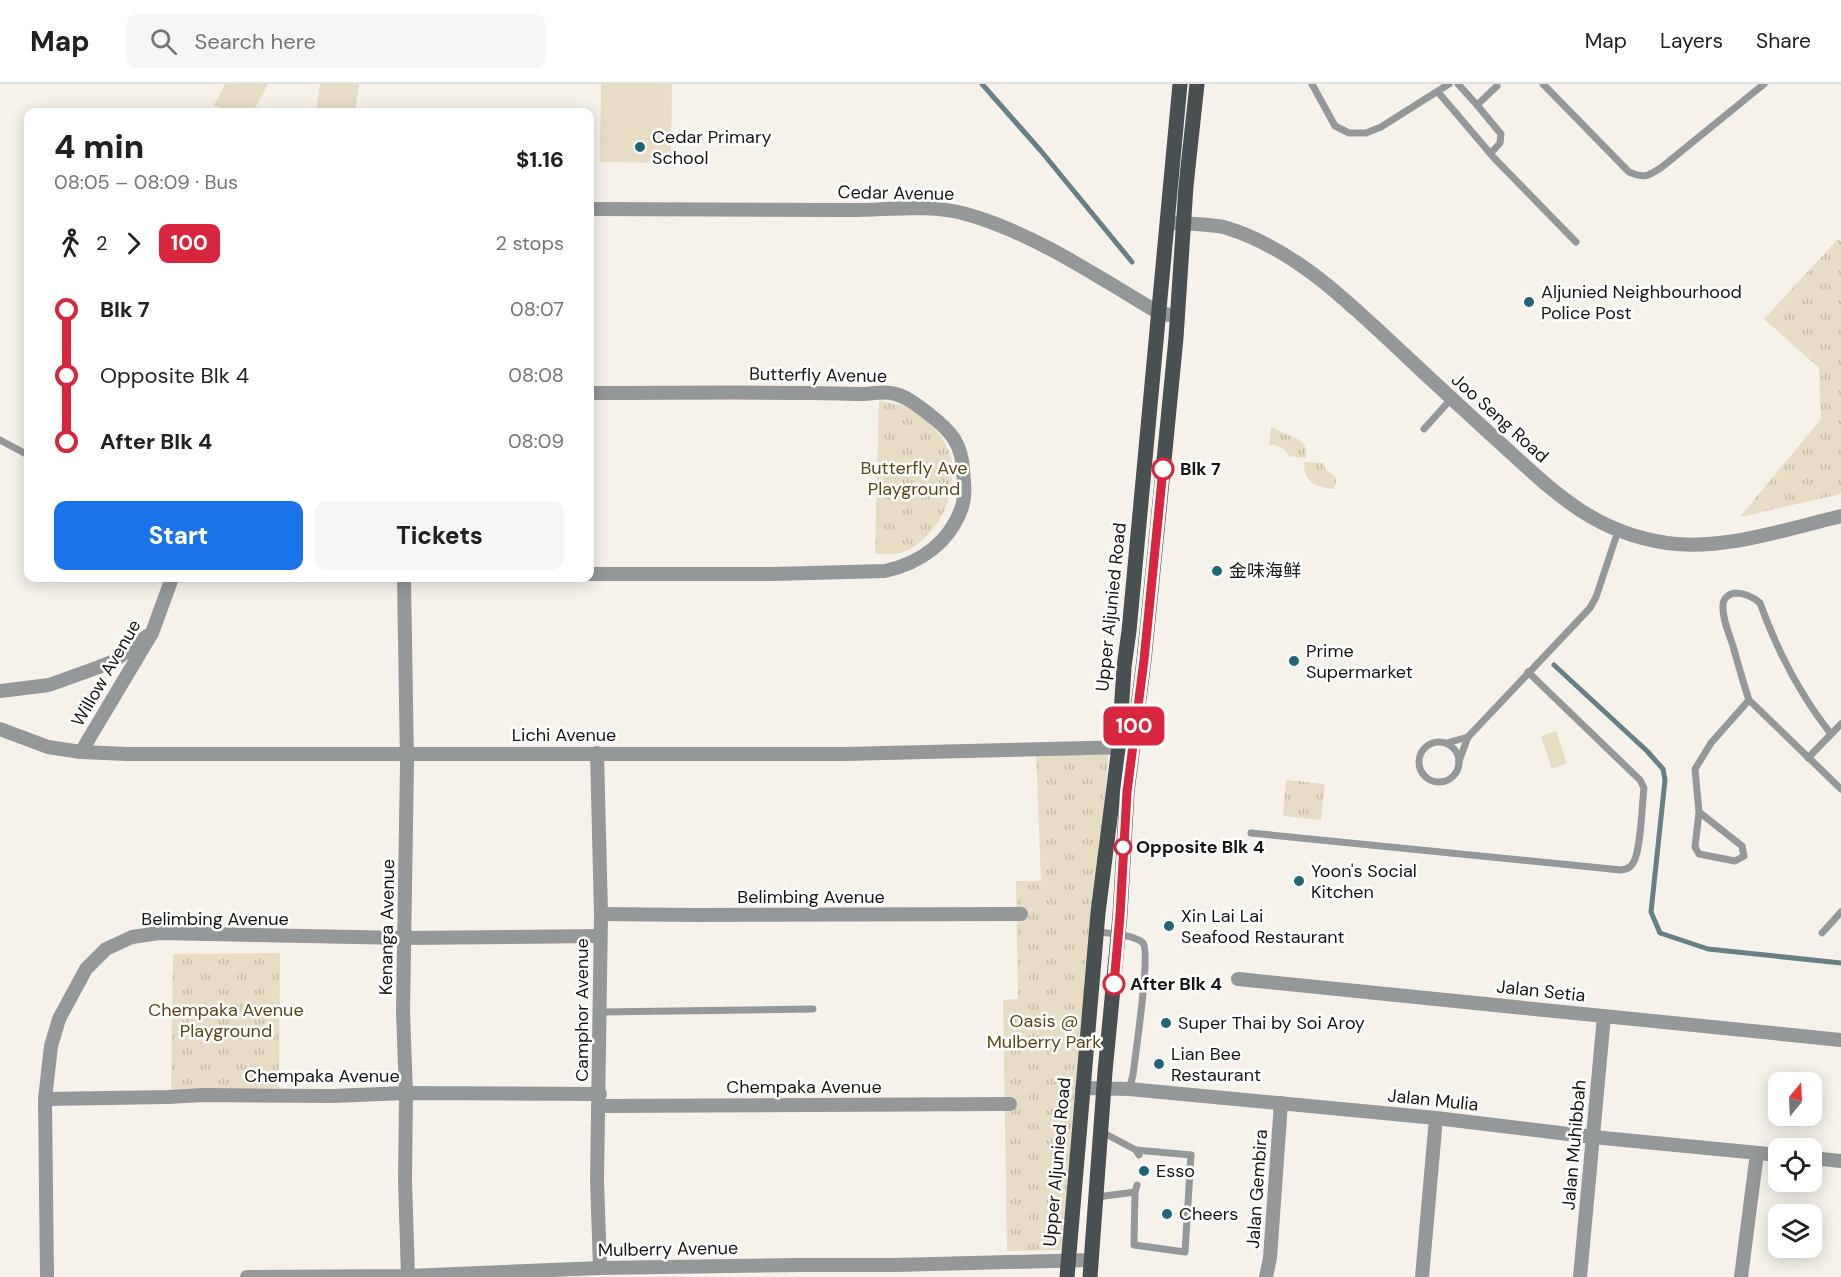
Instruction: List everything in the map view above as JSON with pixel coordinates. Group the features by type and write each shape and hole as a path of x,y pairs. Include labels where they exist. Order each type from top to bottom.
{"main road":[{"name":"Upper Aljunied Road","path":"1090,1277 1100,1131 1118,934 1127,792 1124,668 1130,631 1180,84"},
{"name":"Upper Aljunied Road","path":"1066,1277 1096,932 1125,747 1144,660 1176,338 1176,316 1197,84"}],"street":[{"name":"Cedar Avenue","path":"594,209 677,208 758,211 919,208 951,210 1004,228 1060,255 1159,313 1176,316"},
{"name":"Joo Seng Road","path":"1168,223 1224,227 1256,239 1285,255 1347,301 1558,495 1596,521 1618,531 1646,540 1670,544 1707,545 1749,538 1841,516"},
{"name":"Butterfly Avenue","path":"594,393 890,393 909,400 943,424 958,445 963,460 965,496 954,525 932,550 914,562 885,571 594,574"},
{"name":"Willow Avenue","path":"81,752 152,633 171,582"},
{"name":"Kenanga Avenue","path":"404,582 407,753 403,1012 408,1276"},
{"path":"0,691 49,685 99,667 114,661 152,633"},
{"name":"Lichi Avenue","path":"0,729 48,747 81,752 149,754 845,754 1125,747"},
{"name":"Camphor Avenue","path":"597,753 601,914 597,1180 600,1268"},
{"name":"Belimbing Avenue","path":"601,914 1021,914"},
{"name":"Belimbing Avenue","path":"47,1277 45,1100 51,1046 59,1019 91,963 106,949 132,937 159,933 405,938 600,936"},
{"name":"Jalan Setia","path":"1238,979 1841,1041"},
{"name":"Jalan Muhibbah","path":"1580,1277 1604,1016"},
{"name":"Jalan Mulia","path":"1082,1088 1129,1089 1281,1103 1768,1154"},
{"name":"Chempaka Avenue","path":"45,1100 203,1095 406,1094 599,1100 1010,1104"},
{"name":"Jalan Gembira","path":"1266,1277 1270,1258 1281,1103"},
{"path":"1422,1277 1436,1118"},
{"path":"1741,1277 1758,1153"},
{"path":"1822,1159 1841,1161"},
{"name":"Mulberry Avenue","path":"247,1277 408,1276 600,1268 895,1265 1090,1260"}],"lane":[{"path":"1312,84 1335,126 1349,133 1366,133 1381,127 1449,84"},
{"path":"1458,84 1500,134 1500,143 1491,153"},
{"path":"1543,84 1629,172 1641,177 1662,167 1764,84"},
{"path":"1477,105 1497,86"},
{"path":"1438,92 1491,153 1576,242"},
{"path":"1424,429 1451,399"},
{"path":"0,440 24,453"},
{"path":"1468,737 1447,743 1432,743 1425,747 1418,762 1420,771 1426,779 1435,783 1453,778 1458,770 1468,737 1590,608 1596,597 1618,531"},
{"path":"1831,734 1799,690 1760,603 1752,597 1735,593 1725,598 1722,603 1726,624 1749,700 1841,789"},
{"path":"1251,833 1609,869 1629,868 1634,863 1637,852 1644,788 1640,780 1528,672"},
{"path":"1700,812 1742,846 1744,856 1736,861 1699,854 1695,847 1700,812 1695,770 1711,743 1749,700"},
{"path":"1808,758 1841,724"},
{"path":"1447,743 1457,753 1460,760"},
{"path":"1822,933 1841,912"},
{"path":"1096,932 1118,934 1142,943 1146,950 1133,1074 1129,1089"},
{"path":"601,1012 813,1009"},
{"path":"1095,1197 1136,1188 1134,1245 1185,1252 1191,1155 1137,1152 1100,1131"}],"green space":[{"path":"225,84 268,84 255,108 220,108 214,105"},
{"path":"320,84 359,84 356,108 317,108"},
{"path":"601,84 672,84 671,163 600,162"},
{"path":"1838,239 1841,242 1841,494 1740,517 1821,419 1819,368 1764,319"},
{"name":"Butterfly Ave Playground","path":"879,401 903,406 923,418 937,431 947,446 952,462 949,498 938,523 915,546 907,551 893,554 875,554"},
{"path":"1271,427 1304,444 1306,458 1289,456 1280,447 1269,445"},
{"path":"1304,462 1323,463 1326,470 1337,478 1334,489 1312,483 1306,475"},
{"path":"1556,731 1567,763 1552,769 1541,736"},
{"name":"Oasis @ Mulberry Park","path":"1036,751 1109,751 1064,1250 1007,1251 1003,1000 1018,999 1016,881 1041,881"},
{"path":"1286,780 1325,784 1321,820 1283,816"},
{"name":"Chempaka Avenue Playground","path":"280,953 279,1088 171,1090 173,954"}],"waterway":[{"path":"982,84 1041,151 1132,262"},
{"path":"1554,665 1647,751 1663,769 1665,780 1651,912 1660,933 1708,949 1841,963"}],"bus line":[{"name":"100","path":"1114,984 1131,747 1144,660 1163,469"}],"place":[{"name":"Cedar Primary School","path":"640,147"},
{"name":"Aljunied Neighbourhood Police Post","path":"1529,302"},
{"name":"Blk 7","path":"1163,469"},
{"name":"金味海鲜","path":"1217,571"},
{"name":"Prime Supermarket","path":"1294,661"},
{"name":"Opposite Blk 4","path":"1123,847"},
{"name":"Yoon's Social Kitchen","path":"1299,881"},
{"name":"Xin Lai Lai Seafood Restaurant","path":"1169,926"},
{"name":"After Blk 4","path":"1114,984"},
{"name":"Super Thai by Soi Aroy","path":"1166,1023"},
{"name":"Lian Bee Restaurant","path":"1159,1064"},
{"name":"Esso","path":"1144,1171"},
{"name":"Cheers","path":"1167,1214"}]}
